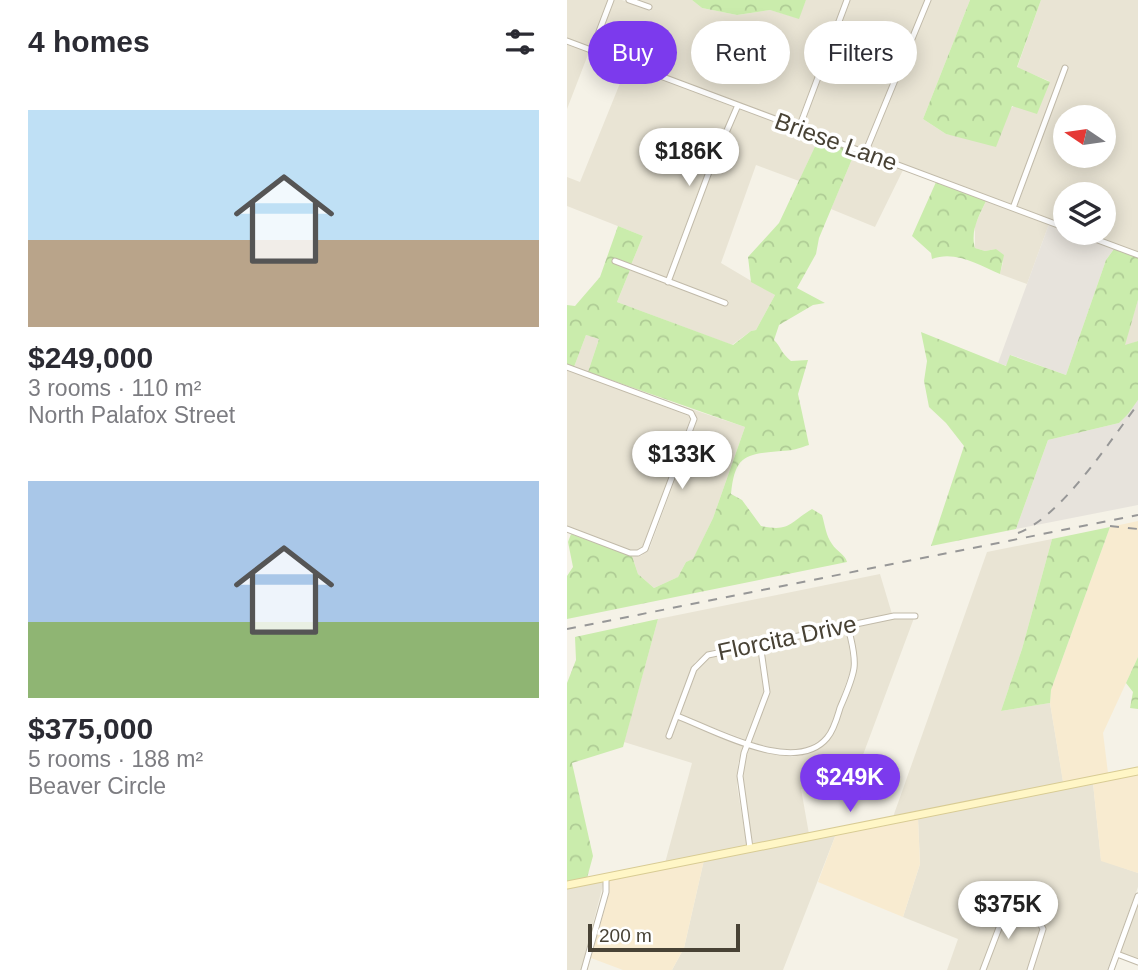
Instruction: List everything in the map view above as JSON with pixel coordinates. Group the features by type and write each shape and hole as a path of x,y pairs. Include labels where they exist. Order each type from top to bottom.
{"main road":[{"path":"567,885 1138,771"}],"street":[{"path":"603,21 611,0"},
{"path":"629,0 649,7"},
{"path":"799,128 847,0"},
{"path":"865,153 928,0"},
{"name":"Briese Lane","path":"567,41 588,49"},
{"path":"1013,208 1065,68"},
{"name":"Briese Lane","path":"677,82 1053,223"},
{"path":"668,282 709,172 738,105"},
{"path":"1113,245 1138,254"},
{"path":"615,261 725,303"},
{"path":"567,367 693,415 694,419 647,547 638,553 630,553 568,532"},
{"name":"Florcita Drive","path":"669,736 694,669 702,659 713,653 899,615 915,616"},
{"path":"677,716 748,744 791,754 807,752 826,739 834,727 855,666 848,625"},
{"path":"750,848 740,786 741,764 767,692 760,643"},
{"path":"584,970 607,889 606,877"},
{"path":"1111,970 1138,896"},
{"path":"983,970 1002,920 1008,914 1018,912 1036,919 1044,929 1030,970"},
{"path":"1117,954 1138,962"}],"shaded area":[{"path":"567,0 608,0 600,21 588,21 588,46 567,38"},
{"path":"614,0 622,0 651,11 652,6 637,0 692,0 702,8 737,15 770,10 798,18 806,0 844,0 836,21 804,21 804,84 812,84 797,124 677,79 677,21 606,21"},
{"path":"850,0 925,0 916,21 842,21"},
{"path":"931,0 970,0 923,119 946,134 969,138 1049,81 1017,68 1041,0 1138,0 1138,252 1116,244 1116,182 1053,182 1053,220 1017,207 1053,108 1053,168 1117,168 1117,105 1054,105 1068,67 1063,66 1011,205 869,151 897,84 917,84 917,34"},
{"path":"567,44 588,52 588,55 567,109"},
{"path":"620,84 674,84 734,107 706,171 666,278 631,265 643,236 567,206 567,177 580,182"},
{"path":"818,84 891,84 864,149 802,126"},
{"path":"740,109 819,138 799,181 756,165 721,263 775,295 756,330 732,345 617,302 630,270 727,306 729,301 671,280"},
{"path":"855,152 903,170 875,227 831,209"},
{"path":"986,201 1049,224 1027,284 1000,274 1003,262 996,249 985,251 975,248 975,225"},
{"path":"1049,224 1053,226 1053,245 1104,245 1114,249 1106,260 1066,375 1011,355 1007,366 998,363"},
{"path":"1138,300 1138,341 1125,346 1125,341"},
{"path":"586,335 599,339 588,372 574,367"},
{"path":"567,369 691,417 640,550 630,551 567,527"},
{"path":"1138,400 1138,505 1016,529 1048,440 1119,423"},
{"path":"667,401 745,427 713,518 693,560 686,562 678,577 654,588 638,574 632,556 641,556 650,547 697,420 694,411"},
{"path":"1138,521 1138,657 1103,733 1108,773 1138,769 1063,782 1050,703 1051,690 1110,527"},
{"path":"1052,539 1022,649 1001,711 1050,703 1063,781 1092,778 893,817 987,552"},
{"path":"880,574 892,614 713,650 695,662 666,737 671,739 679,719 744,745 738,763 737,786 747,846 665,863 692,763 624,742 658,619"},
{"path":"900,617 914,618 854,779 801,789 809,834 753,845 743,786 744,764 750,747 792,757 808,754 823,746 836,728 856,673 857,660 851,627"},
{"path":"846,628 852,666 831,726 824,738 805,749 783,751 751,742 770,692 763,645"},
{"path":"757,646 764,692 746,740 680,715 697,670 705,661 710,657"},
{"path":"1138,774 1138,873 1101,861 1093,783"},
{"path":"1093,783 1101,860 1138,873 1138,887 1107,970 1033,970 1046,929 1037,916 1017,909 1006,912 999,919 980,970 947,970 958,939 903,917 920,864 918,818"},
{"path":"918,818 920,864 903,917 818,882 836,834"},
{"path":"836,834 783,970 672,970 684,948 704,860"},
{"path":"704,860 684,948 672,970 623,970 591,958 609,893 609,880"},
{"path":"604,881 581,970 567,970 567,888"},
{"path":"1138,904 1138,959 1120,953"},
{"path":"1018,914 1035,921 1041,929 1027,970 986,970 1005,921"}],"green space":[{"path":"692,0 806,0 799,19 770,10 737,15 702,8"},
{"path":"970,0 1041,0 1017,67 1050,82 1037,114 1012,106 996,147 946,134 923,119"},
{"path":"819,138 855,152 819,238 816,254 797,288 825,303 813,305 779,325 774,340 791,361 808,360 798,394 809,445 744,459 735,471 731,494 742,500 761,526 771,528 784,527 812,509 822,515 830,541 847,562 567,619 567,576 573,567 568,542 571,534 632,556 638,574 654,588 678,577 686,562 693,559 713,518 745,427 588,372 599,339 586,335 574,367 567,364 567,305 575,306 600,277 618,226 643,236 631,265 614,258 612,261 630,270 617,302 733,345 756,330 775,295 751,282 748,257 779,223"},
{"path":"936,182 986,201 976,224 975,248 985,251 996,249 1004,255 1000,274 958,257 932,259 931,253 912,236"},
{"path":"1114,249 1138,257 1138,300 1125,345 1138,341 1138,400 1119,423 1048,440 1016,529 931,546 964,446 929,407 924,381 927,361 921,332 1006,366 1010,355 1066,375 1106,260"},
{"path":"1110,527 1051,690 1050,703 1001,711 1022,649 1052,539"},
{"path":"658,619 623,747 572,763 593,856 587,878 567,882 567,683 576,660 575,637"},
{"path":"1138,657 1138,709 1130,708 1133,692 1126,683"}],"railway":[{"path":"1018,533 1051,511 1067,495 1138,404"},
{"path":"567,629 1138,515"},
{"path":"1110,526 1138,529"}]}
